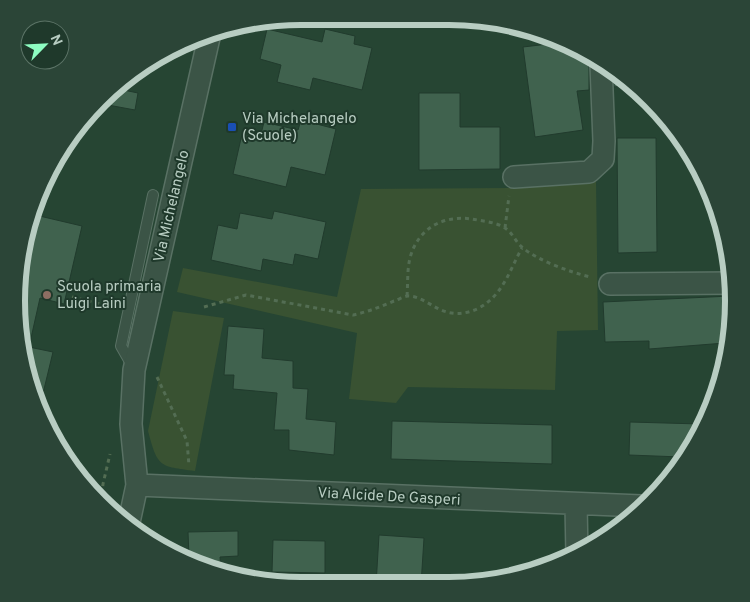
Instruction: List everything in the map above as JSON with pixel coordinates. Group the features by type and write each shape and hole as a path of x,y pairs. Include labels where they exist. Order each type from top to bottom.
{"street":[{"name":"Via Michelangelo","path":"130,518 137,485 131,424 144,370 208,41"},
{"path":"514,177 589,172 603,159 601,72"},
{"path":"610,284 724,283"},
{"name":"Via Alcide De Gasperi","path":"137,485 634,506"},
{"path":"576,504 577,546"}],"lane":[{"path":"144,370 120,346 153,195"}],"path":[{"path":"505,228 510,188 514,177"},
{"path":"407,296 410,258 414,247 426,229 450,219 464,218 481,220 505,228 522,248 576,274 610,284"},
{"path":"204,306 246,295 353,315 365,313 407,296 420,299 448,313 463,314 486,304 495,297 522,248"},
{"path":"72,296 112,307"},
{"path":"144,370 187,441 189,473"}],"green space":[{"path":"596,181 598,330 557,331 555,390 408,387 396,403 349,399 357,333 177,292 183,268 337,297 361,189 510,188"},
{"path":"173,311 224,318 195,471 174,468 162,463 154,452 148,431"}],"building":[{"path":"267,29 322,42 325,29 355,36 354,44 372,48 362,90 313,78 310,90 277,82 281,65 260,59"},
{"path":"549,44 589,64 589,90 577,91 583,130 535,137 523,47"},
{"path":"614,80 622,86 614,87"},
{"path":"123,90 138,93 135,110 107,105"},
{"path":"419,93 460,93 460,127 500,127 500,169 419,170"},
{"path":"301,120 336,129 325,175 291,167 286,187 233,174 242,134 260,138 264,122 298,130"},
{"path":"617,138 656,138 657,252 618,253"},
{"path":"274,211 326,222 318,259 295,254 293,265 263,259 261,271 211,260 218,225 237,229 240,213 272,219"},
{"path":"39,216 82,226 64,304 40,298 29,347 53,352 42,396 30,355 27,337 25,301 27,265"},
{"path":"725,296 722,343 649,349 649,341 605,342 603,302"},
{"path":"228,326 264,329 262,358 293,361 293,388 308,389 306,419 336,422 334,455 289,450 289,430 274,430 277,393 233,389 234,375 224,375"},
{"path":"392,421 552,425 552,464 391,459"},
{"path":"630,422 696,424 676,457 629,455"},
{"path":"238,531 238,556 220,557 220,565 189,553 188,532"},
{"path":"379,535 424,538 422,577 376,577"},
{"path":"273,540 325,541 325,573 272,572"}],"place":[{"name":"Via Michelangelo (Scuole)","path":"232,127"},
{"name":"Scuola primaria Luigi Laini","path":"47,295"}]}
